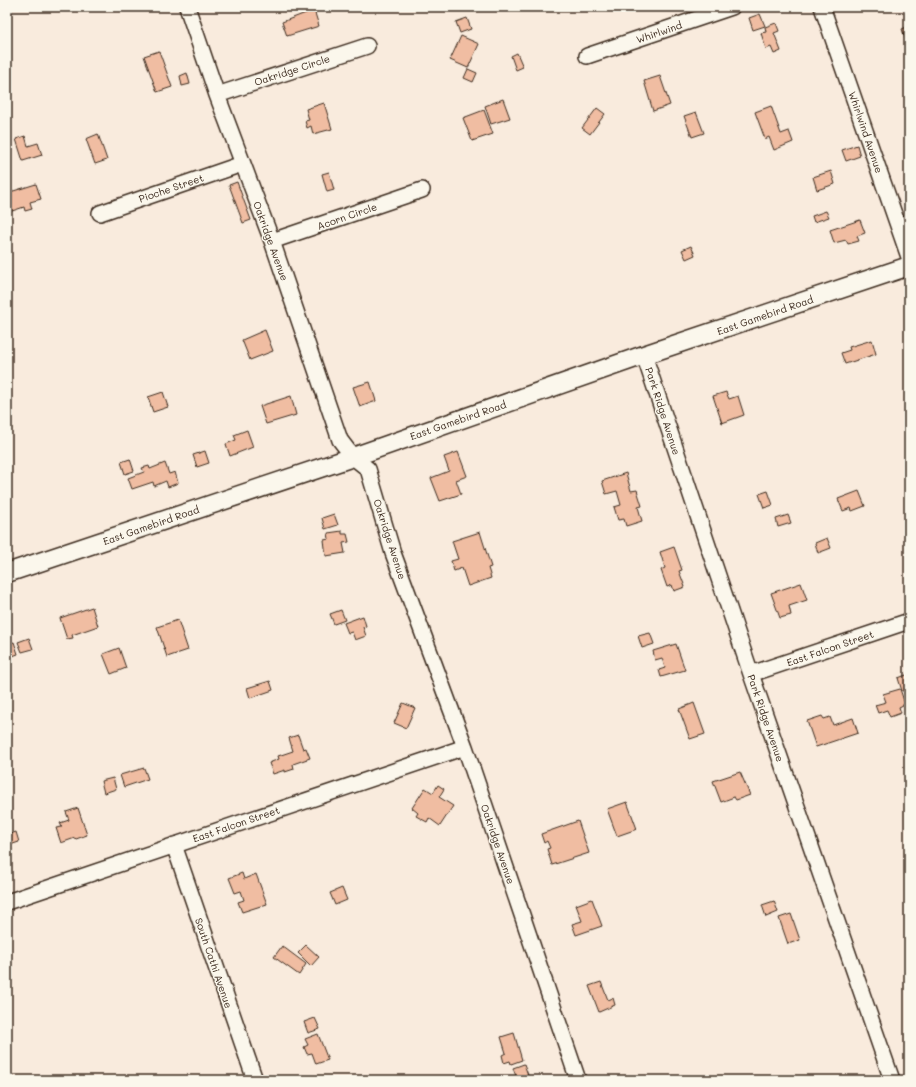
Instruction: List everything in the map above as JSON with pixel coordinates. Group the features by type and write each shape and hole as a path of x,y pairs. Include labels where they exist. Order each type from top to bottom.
{"main road":[{"name":"East Gamebird Road","path":"7,573 353,457 644,355 909,266"}],"street":[{"name":"Oakridge Avenue","path":"187,7 242,164 272,241 340,440 353,457 368,469 393,553 465,747 578,1080"},
{"name":"Whirlwind","path":"587,56 732,7"},
{"name":"Whirlwind Avenue","path":"822,7 909,257"},
{"name":"Oakridge Circle","path":"217,95 367,46"},
{"name":"Pioche Street","path":"100,213 242,164"},
{"name":"Acorn Circle","path":"272,241 422,190"},
{"name":"Park Ridge Avenue","path":"644,355 751,674 892,1080"},
{"name":"East Falcon Street","path":"751,674 909,621"},
{"name":"East Falcon Street","path":"7,902 465,747"},
{"name":"South Cathi Avenue","path":"174,845 254,1080"}],"building":[{"path":"314,10 319,26 287,36 282,22"},
{"path":"760,14 765,26 753,30 749,18"},
{"path":"467,18 471,29 460,33 456,22"},
{"path":"776,23 779,31 774,33 781,51 774,54 771,47 766,49 761,33 766,32 765,27"},
{"path":"909,26 909,50 902,29"},
{"path":"461,36 479,44 468,68 450,60"},
{"path":"159,51 172,87 157,92 144,56"},
{"path":"517,53 523,67 516,70 511,56"},
{"path":"468,69 477,73 473,82 464,78"},
{"path":"187,73 190,84 182,86 180,76"},
{"path":"660,76 670,105 653,111 644,81"},
{"path":"503,99 510,118 491,124 485,106"},
{"path":"324,103 332,129 313,134 311,126 307,128 305,121 309,120 306,109"},
{"path":"771,106 781,134 789,131 793,142 774,150 769,137 765,139 755,112"},
{"path":"597,108 605,114 590,134 582,128"},
{"path":"484,110 493,134 472,141 463,118"},
{"path":"696,112 704,133 692,137 684,116"},
{"path":"98,134 107,160 95,164 86,139"},
{"path":"25,136 28,146 38,143 42,155 23,161 16,139"},
{"path":"857,145 860,156 846,161 842,150"},
{"path":"831,171 835,184 817,190 813,177"},
{"path":"329,172 334,190 327,192 322,174"},
{"path":"237,182 251,220 243,223 229,185"},
{"path":"36,184 41,199 30,202 32,209 25,211 24,207 9,212 7,207 7,193"},
{"path":"826,211 829,217 814,222 812,216"},
{"path":"860,220 865,233 857,236 859,241 848,244 846,240 834,243 830,230"},
{"path":"691,246 695,255 686,259 682,250"},
{"path":"265,330 273,351 250,360 242,340"},
{"path":"872,340 876,354 845,364 841,353 850,350 849,347"},
{"path":"370,382 376,401 360,407 353,387"},
{"path":"163,392 168,407 153,412 148,397"},
{"path":"726,392 729,399 738,396 744,415 722,423 713,396"},
{"path":"291,396 296,415 266,424 260,406"},
{"path":"247,430 253,447 230,456 226,444 236,440 234,435"},
{"path":"205,451 209,463 197,467 193,455"},
{"path":"458,452 467,476 456,480 461,494 440,501 431,478 449,471 444,457"},
{"path":"130,459 134,471 125,474 121,462"},
{"path":"165,463 169,474 175,472 178,483 168,487 166,481 154,486 153,482 132,489 128,478 144,472 142,468 149,466 150,469"},
{"path":"626,473 631,491 637,490 642,506 638,507 642,521 626,526 624,519 618,520 614,507 621,505 617,491 606,494 602,481"},
{"path":"768,491 773,505 764,508 759,494"},
{"path":"859,491 865,506 852,511 851,508 843,511 838,499"},
{"path":"334,514 338,525 325,529 322,518"},
{"path":"788,515 791,523 778,527 776,519"},
{"path":"342,531 342,534 347,534 349,542 343,543 345,553 326,556 324,540 329,539 328,533"},
{"path":"480,532 491,567 488,568 491,578 468,586 462,568 454,571 451,561 458,559 452,541"},
{"path":"827,538 831,548 818,553 815,543"},
{"path":"674,547 682,570 679,571 685,587 674,591 672,585 667,587 661,570 665,568 660,552"},
{"path":"801,583 807,600 789,606 791,615 780,618 771,593"},
{"path":"92,607 98,626 72,635 73,638 67,639 60,618"},
{"path":"341,610 345,620 334,624 330,614"},
{"path":"363,616 366,626 363,627 366,636 355,640 352,632 348,633 344,623"},
{"path":"178,620 188,650 167,657 157,627"},
{"path":"650,633 654,644 642,648 638,636"},
{"path":"29,638 33,649 22,652 18,642"},
{"path":"14,642 18,654 7,658 7,644"},
{"path":"676,644 685,670 661,677 659,670 665,668 662,658 655,660 653,651"},
{"path":"119,648 126,668 111,674 103,654"},
{"path":"909,674 909,689 902,691 898,678"},
{"path":"270,681 273,690 250,698 247,688"},
{"path":"900,689 905,704 899,707 901,713 890,717 887,710 878,713 875,705 886,702 883,694"},
{"path":"403,703 415,708 406,728 394,723"},
{"path":"694,703 705,734 690,739 679,709"},
{"path":"822,716 824,719 830,717 833,725 853,718 858,733 816,747 807,721"},
{"path":"298,735 303,749 306,748 310,758 293,764 294,769 273,774 269,763 279,759 278,756 293,751 289,738"},
{"path":"144,768 148,779 124,787 120,775"},
{"path":"740,772 750,795 736,800 734,797 721,802 713,781"},
{"path":"113,778 116,789 104,793 101,781"},
{"path":"438,785 444,789 439,797 453,806 440,826 429,818 427,822 416,816 418,813 412,808 425,788 433,793"},
{"path":"627,802 637,829 617,836 607,809"},
{"path":"78,808 87,835 61,843 56,828 62,827 60,823 69,820 66,812"},
{"path":"578,821 589,853 552,865 547,849 550,848 547,841 544,843 541,834"},
{"path":"16,832 19,842 10,845 12,850 7,852 7,835"},
{"path":"242,873 244,879 256,874 267,904 242,912 238,902 244,900 241,891 235,893 229,878"},
{"path":"342,888 347,900 335,905 330,893"},
{"path":"592,899 602,926 576,935 572,924 582,921 576,905"},
{"path":"774,901 778,912 766,917 762,905"},
{"path":"791,914 800,940 788,944 779,918"},
{"path":"306,945 319,957 311,966 298,953"},
{"path":"282,946 306,964 299,975 274,957"},
{"path":"601,982 608,1000 613,998 615,1005 599,1012 589,986"},
{"path":"315,1018 320,1029 308,1033 304,1022"},
{"path":"514,1033 522,1060 511,1064 510,1061 504,1063 502,1055 506,1053 501,1037"},
{"path":"318,1034 328,1060 316,1064 312,1053 307,1054 304,1047 308,1045 305,1039"},
{"path":"7,1061 13,1080 7,1080"},
{"path":"524,1064 528,1075 517,1079 513,1068"}]}
